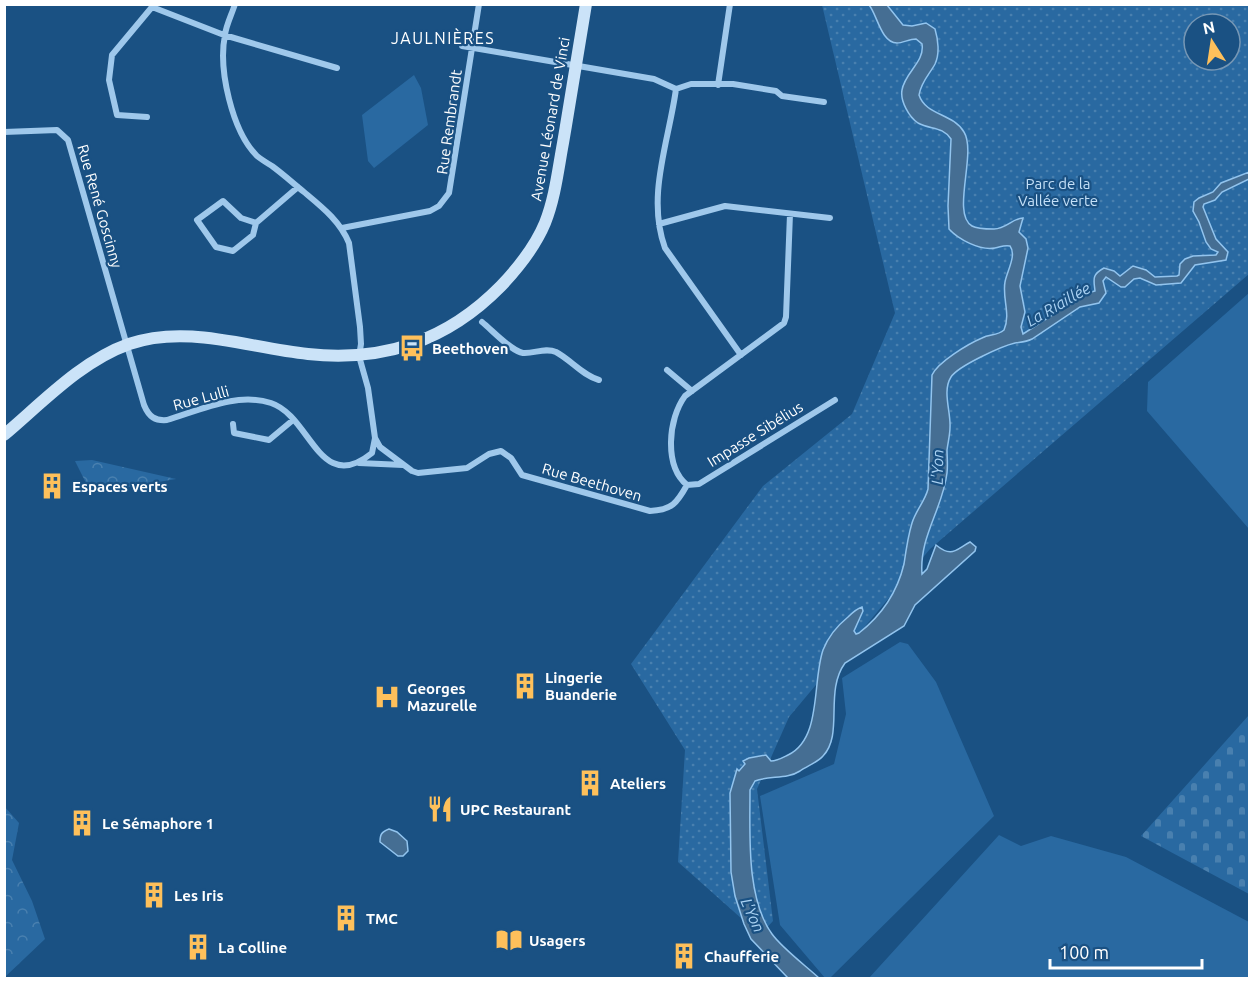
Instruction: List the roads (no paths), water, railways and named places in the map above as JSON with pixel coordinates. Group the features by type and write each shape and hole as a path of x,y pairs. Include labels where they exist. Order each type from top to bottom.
{"street":[{"path":"235,4 224,35 225,73 228,93 240,132 258,157 326,210 342,228 349,243 360,327 359,356 368,388 375,438 372,453 355,463"},
{"name":"Rue Rembrandt","path":"342,228 430,211 445,201 452,184 479,4"},
{"name":"Avenue Léonard de Vinci","path":"4,435 65,383 106,355 128,344 161,337 192,336 291,353 359,356 396,350 426,339 451,327 472,313 514,273 534,246 545,223 554,192 586,4"},
{"path":"718,85 730,4"},
{"path":"147,117 117,115 109,80 112,55 152,6 224,35 337,68"},
{"path":"462,46 654,79 676,89 691,84 733,84 776,91 783,96 824,102"},
{"path":"676,89 658,195 658,224 665,248 741,355"},
{"name":"Rue René Goscinny","path":"4,132 57,130 62,132 68,140 128,344"},
{"path":"256,223 241,218 223,201 197,220 216,247 232,251 253,235 256,223 298,187"},
{"path":"658,224 725,206 830,218"},
{"path":"687,485 678,478 674,465 671,428 678,406 685,396 784,324 789,214"},
{"path":"482,322 516,350 524,353 547,350 555,352 599,380"},
{"name":"Rue Lulli","path":"128,344 144,405 149,415 156,420 167,420 231,400 251,400 284,409 333,465 355,463"},
{"path":"667,370 692,391"},
{"name":"Impasse Sibélius","path":"687,485 699,484 834,400"},
{"path":"233,424 234,433 269,440 293,420"},
{"name":"Rue Beethoven","path":"375,438 380,447 403,465 418,473 460,469 473,465 489,454 501,451 511,458 522,475 650,511 667,508 678,502 687,485"},
{"path":"355,463 403,465"}],"water":[{"name":"L'Yon","path":"869,5 887,5 903,25 926,23 935,29 938,56 923,82 919,95 927,107 953,121 964,132 968,154 964,197 966,219 974,227 994,229 1023,218 1019,232 1026,239 1028,248 1020,286 1025,312 1021,327 1023,334 1077,296 1095,291 1095,275 1104,268 1120,276 1133,266 1146,270 1155,277 1177,276 1180,264 1185,259 1193,256 1216,255 1218,252 1211,249 1206,242 1193,211 1194,202 1213,192 1221,183 1249,172 1249,179 1222,192 1215,200 1204,204 1203,207 1216,239 1228,252 1226,260 1195,265 1181,283 1156,285 1140,278 1121,287 1106,277 1103,281 1106,293 1099,303 1080,307 1032,339 991,352 962,367 951,377 947,389 950,427 947,473 945,486 924,548 922,574 927,569 936,545 950,552 970,542 976,547 975,551 915,605 904,626 845,663 836,687 832,736 823,756 795,774 755,781 750,790 751,865 758,902 764,919 776,939 819,978 788,978 751,939 735,896 731,872 730,793 737,769 739,771 745,764 743,761 749,758 766,755 771,761 788,755 799,747 811,723 820,663 827,641 854,611 862,607 863,611 854,631 856,634 875,619 888,603 901,575 912,523 928,489 932,375 940,365 962,349 1004,330 1007,318 1005,282 1011,263 1012,250 1010,246 983,248 976,246 958,237 949,229 951,139 944,132 918,123 911,117 902,99 904,84 921,56 922,44 916,39 899,43 892,42 883,33"},
{"path":"389,829 397,832 407,841 408,851 403,856 398,856 380,842 384,831"}],"place":[{"name":"Beethoven","path":"412,348"},
{"name":"Espaces verts","path":"52,486"},
{"name":"Lingerie Buanderie","path":"525,686"},
{"name":"Georges Mazurelle","path":"387,697"},
{"name":"Ateliers","path":"590,783"},
{"name":"UPC Restaurant","path":"440,809"},
{"name":"Le Sémaphore 1","path":"82,823"},
{"name":"Les Iris","path":"154,895"},
{"name":"TMC","path":"346,918"},
{"name":"Usagers","path":"509,940"},
{"name":"La Colline","path":"198,947"},
{"name":"Chaufferie","path":"684,956"}],"district":[{"name":"JAULNIÈRES","path":"443,38"}],"park label":[{"name":"Parc de la Vallée verte","path":"1058,192"}],"water label":[{"name":"La Riaillée","path":"1058,304"}]}
